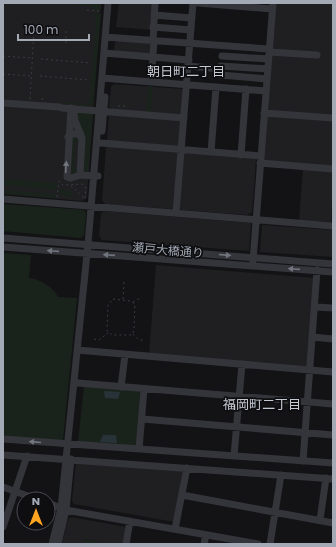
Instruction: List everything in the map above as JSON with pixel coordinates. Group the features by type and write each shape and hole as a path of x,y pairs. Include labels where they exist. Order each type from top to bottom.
{"street":[{"path":"70,445 91,244 106,54 108,3"},
{"path":"107,37 112,3"},
{"path":"151,82 155,3"},
{"path":"176,213 193,3"},
{"path":"198,3 273,6 253,266"},
{"path":"154,15 192,18"},
{"path":"154,27 191,30"},
{"path":"107,37 223,46 269,53"},
{"path":"211,152 223,46"},
{"path":"222,56 269,53 316,55"},
{"path":"106,54 153,57 267,79"},
{"path":"221,70 268,70"},
{"path":"104,78 266,91"},
{"path":"241,155 246,89"},
{"path":"3,103 184,118"},
{"path":"73,108 75,121 82,138 80,175"},
{"path":"73,108 68,137 66,177 72,178 80,175 96,176"},
{"path":"96,176 101,143 101,111"},
{"path":"264,113 333,118"},
{"path":"68,137 74,133 81,135"},
{"path":"101,143 241,155 260,160 333,169"},
{"path":"3,199 333,226"},
{"name":"瀬戸大橋通り","path":"3,238 333,264"},
{"name":"瀬戸大橋通り","path":"3,247 333,272"},
{"path":"303,461 317,270"},
{"path":"315,307 333,308"},
{"path":"312,337 333,339"},
{"path":"80,351 333,372"},
{"path":"58,544 78,383 80,351"},
{"path":"121,387 125,355"},
{"path":"234,456 242,364"},
{"path":"78,383 333,404"},
{"path":"139,449 144,389"},
{"path":"142,419 333,435"},
{"path":"3,439 333,464"},
{"path":"3,455 329,478 320,520"},
{"path":"3,527 27,456"},
{"path":"175,529 187,468"},
{"path":"270,544 281,475"},
{"path":"3,487 15,491"},
{"path":"182,495 333,523"},
{"path":"56,506 63,509 258,544"},
{"path":"52,544 63,509"},
{"path":"126,544 130,521"},
{"path":"204,544 206,535"}],"path":[{"path":"87,10 103,11"},
{"path":"30,100 34,29"},
{"path":"66,31 66,43"},
{"path":"3,56 33,58"},
{"path":"41,59 91,63"},
{"path":"3,74 32,76"},
{"path":"40,76 89,80"},
{"path":"57,197 59,181 63,185 71,186 78,183 84,186 86,188 86,200 71,186"},
{"path":"123,300 124,281"},
{"path":"108,333 106,328 109,302 113,300 133,302 142,297"},
{"path":"133,302 136,308 133,334"},
{"path":"94,339 99,340 108,333 128,336 133,334"},
{"path":"133,334 139,340 144,340"}],"shaded area":[{"path":"3,3 101,3 87,197 83,201 3,194"},
{"path":"56,3 101,3 101,9 91,9 91,6"},
{"path":"119,3 153,3 152,30 116,27"},
{"path":"277,3 333,3 333,115 270,111 268,108 275,6"},
{"path":"91,13 101,14 93,106 63,104 63,102 88,104 90,99 96,19"},
{"path":"118,41 151,43 152,55 114,51 115,43"},
{"path":"114,84 182,89 184,91 182,113 180,115 112,109 109,107 111,87"},
{"path":"148,86 153,86 151,112 146,112"},
{"path":"75,112 93,113 88,173 81,173 84,139"},
{"path":"109,115 180,120 180,145 177,147 109,142 107,139"},
{"path":"270,115 333,121 333,167 263,161 267,118"},
{"path":"74,135 79,139 75,143 73,165 78,172 71,175 68,171 71,138"},
{"path":"109,145 177,151 179,154 175,207 172,209 105,204 102,200 106,148"},
{"path":"186,151 254,157 256,160 252,212 247,215 182,210 179,207 183,154"},
{"path":"303,169 333,171 331,222 299,220"},
{"path":"6,179 57,183 56,190 5,185"},
{"path":"59,189 70,191 73,195 72,198 59,193"},
{"path":"5,190 56,193 56,198 5,194"},
{"path":"3,204 84,210 86,213 84,235 81,238 3,231"},
{"path":"104,211 251,223 249,251 102,240 99,236 101,214"},
{"path":"262,225 333,230 333,257 260,252"},
{"path":"3,253 31,255 29,278 46,284 56,293 58,297 77,298 63,440 3,438"},
{"path":"156,265 315,278 308,365 306,367 149,354"},
{"path":"84,386 140,391 138,446 78,443"},
{"path":"104,391 120,392 118,399 105,398"},
{"path":"103,435 116,435 117,443 100,442"},
{"path":"76,463 183,470 184,472 174,522 74,504 72,501"},
{"path":"71,517 126,527 123,544 111,544 85,539 83,544 62,544 68,519"},
{"path":"84,539 111,544 83,544"}],"district":[{"name":"朝日町二丁目","path":"186,71"},
{"name":"福岡町二丁目","path":"262,404"}]}
